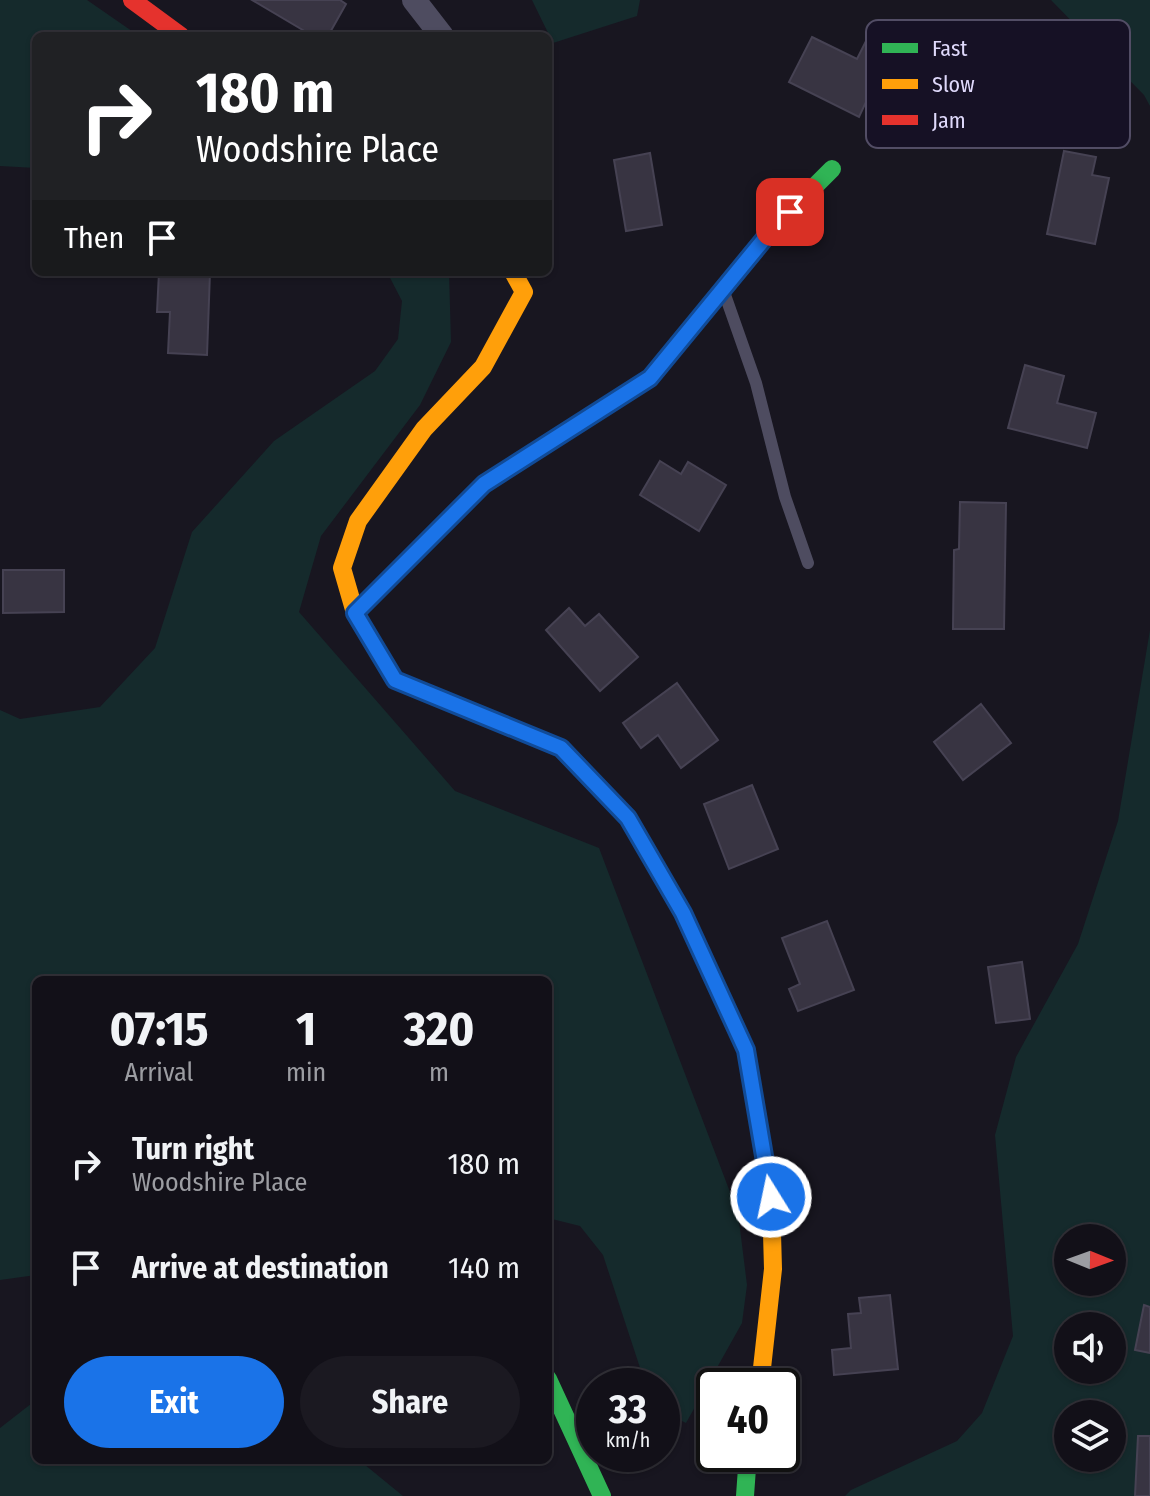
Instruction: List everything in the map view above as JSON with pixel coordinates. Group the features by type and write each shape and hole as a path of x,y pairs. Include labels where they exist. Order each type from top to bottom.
{"street":[{"path":"132,0 176,32"},
{"path":"414,0 439,32"},
{"path":"355,613 484,484 650,378 774,227 832,169"},
{"path":"522,279 483,367 424,429 358,521 342,568 355,613 395,680 561,748 628,818 683,913 746,1050 771,1197 773,1269 762,1368"},
{"path":"552,1388 602,1496"},
{"path":"745,1496 747,1472"}],"lane":[{"path":"723,289 756,383 785,497 808,563"}],"green space":[{"path":"0,0 87,0 133,32 32,32 32,168 0,166"},
{"path":"532,0 640,0 637,16 553,43 552,32 548,32"},
{"path":"1051,0 1150,0 1150,106 1130,81 1130,20 1071,20"},
{"path":"389,276 449,276 451,342 420,405 321,536 299,612 455,791 599,848 738,1213 747,1285 742,1323 717,1368 696,1368 696,1405 686,1423 680,1420 680,1368 640,1368 603,1255 580,1226 552,1219 552,976 32,976 32,1276 0,1280 0,710 20,719 100,707 155,648 192,532 274,441 375,371 398,339 402,301"},
{"path":"1150,630 1150,1496 845,1496 851,1490 957,1441 982,1413 1013,1336 995,1135 1016,1057 1078,944 1118,821"},
{"path":"32,1403 32,1464 364,1464 403,1496 0,1496 0,1428"}],"building":[{"path":"252,0 340,0 346,4 330,32 306,32"},
{"path":"812,37 857,59 866,41 866,102 859,117 789,82"},
{"path":"1064,151 1096,157 1092,175 1109,178 1095,244 1047,234"},
{"path":"650,153 662,225 626,231 614,160"},
{"path":"159,276 210,276 207,355 168,353 170,312 157,312"},
{"path":"1025,365 1064,376 1057,403 1096,413 1087,448 1008,428"},
{"path":"660,461 681,474 688,462 726,485 699,531 640,495"},
{"path":"960,502 1006,503 1004,629 953,629 954,550 959,549"},
{"path":"3,570 64,570 64,612 3,613"},
{"path":"569,608 585,626 599,614 638,657 600,691 546,630"},
{"path":"677,683 718,740 681,768 658,735 641,748 623,723"},
{"path":"981,704 1011,743 963,780 934,742"},
{"path":"752,785 778,849 729,869 704,804"},
{"path":"827,921 854,990 798,1011 789,989 800,984 782,938"},
{"path":"1022,962 1030,1019 996,1023 988,967"},
{"path":"890,1295 898,1369 834,1375 832,1350 851,1348 848,1314 861,1313 859,1298"},
{"path":"1144,1305 1150,1307 1150,1353 1135,1350"},
{"path":"1138,1436 1150,1436 1150,1496 1135,1496"}],"traffic: fast":[{"path":"355,613 484,484 650,378 774,227 832,169"},
{"path":"464,708 561,748 628,818 683,913 746,1050 764,1156"},
{"path":"552,1388 602,1496"},
{"path":"745,1496 747,1472"}],"traffic: slow":[{"path":"464,708 395,680 355,613 342,568 358,521 424,429 483,367 524,292 515,276"},
{"path":"762,1368 773,1269 771,1197 764,1156"}],"traffic: jam":[{"path":"132,0 176,32"}],"route":[{"path":"771,1197 746,1050 683,913 628,818 561,748 395,680 355,613 484,484 650,378 774,227 790,212"}]}
